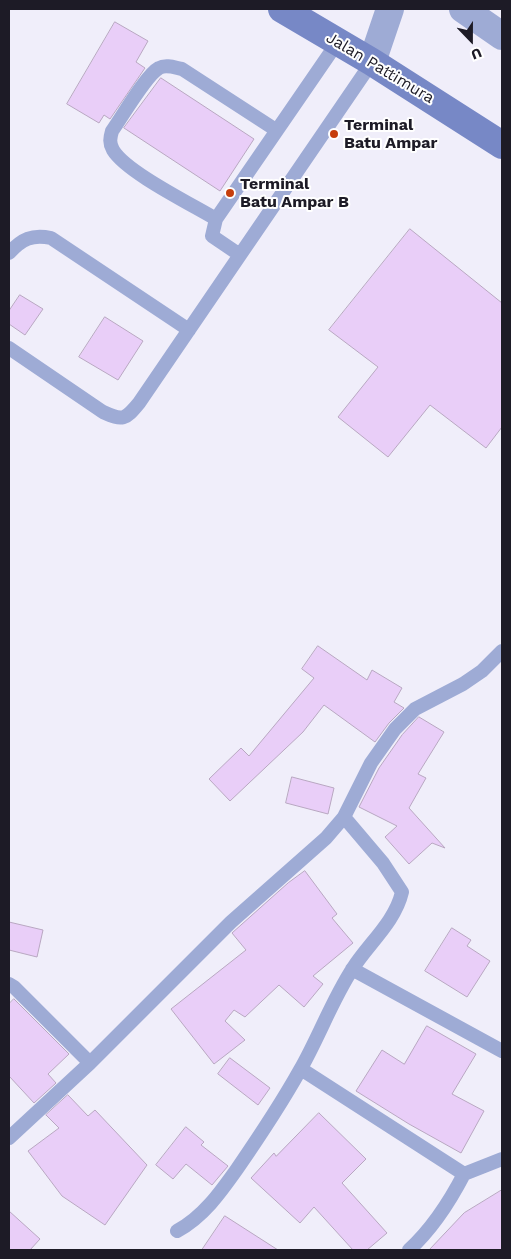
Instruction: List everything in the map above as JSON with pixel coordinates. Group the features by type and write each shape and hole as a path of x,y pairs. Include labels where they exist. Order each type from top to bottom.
{"street":[{"name":"Jalan Pattimura","path":"282,9 372,62 502,145"},
{"path":"372,62 390,9"},
{"path":"463,9 502,36"}],"lane":[{"path":"240,255 212,236 216,219 337,42"},
{"path":"9,348 103,412 118,418 124,418 138,403 189,330 372,62"},
{"path":"216,219 130,168 112,150 109,139 112,131 151,76 160,67 171,66 182,69 276,130"},
{"path":"9,253 18,243 28,237 38,235 51,238 189,330"},
{"path":"9,1138 90,1063 230,922 326,838 344,817 371,762 395,728 415,709 463,684 482,671 502,651"},
{"path":"177,1231 190,1224 220,1192 265,1128 301,1069 352,969 393,915 402,892 383,863 344,817"},
{"path":"352,969 502,1051"},
{"path":"9,984 90,1063"},
{"path":"301,1069 464,1174"},
{"path":"409,1250 430,1231 452,1198 464,1174 502,1159"}],"building":[{"path":"115,22 148,41 136,62 145,68 110,119 104,115 99,123 67,104"},
{"path":"161,78 254,139 220,191 124,128"},
{"path":"410,229 502,303 502,427 486,448 430,405 388,457 338,417 378,367 329,330"},
{"path":"20,295 43,309 25,335 9,324 9,311"},
{"path":"105,317 143,341 118,380 79,357"},
{"path":"318,646 367,680 372,670 402,688 394,702 404,708 389,723 375,742 324,705 303,732 230,801 209,779 241,748 249,756 314,678 302,669"},
{"path":"419,717 444,732 418,774 426,778 409,808 445,848 432,843 409,864 385,837 397,826 359,807 379,768 402,735"},
{"path":"292,777 334,788 328,814 286,803"},
{"path":"305,871 337,914 332,918 353,943 313,976 323,984 304,1007 279,985 245,1017 234,1010 225,1021 245,1040 214,1064 171,1009 246,950 232,933 288,883"},
{"path":"9,922 43,930 37,957 9,950"},
{"path":"452,928 471,940 467,946 490,961 467,997 425,971"},
{"path":"14,999 69,1054 48,1074 56,1083 34,1103 9,1076 9,1004"},
{"path":"427,1026 476,1054 452,1094 484,1111 461,1153 356,1091 382,1050 404,1064"},
{"path":"230,1058 270,1088 258,1105 218,1074"},
{"path":"68,1095 88,1116 95,1110 147,1165 105,1225 62,1196 28,1151 59,1128 46,1115"},
{"path":"319,1113 366,1159 342,1183 387,1233 367,1250 353,1250 314,1207 300,1223 251,1178 274,1153 276,1156"},
{"path":"186,1127 204,1142 201,1145 228,1166 212,1185 186,1164 173,1179 156,1165"},
{"path":"502,1190 502,1250 429,1250 464,1213"},
{"path":"9,1211 40,1239 30,1250 9,1250"},
{"path":"225,1216 278,1250 202,1250"}],"place":[{"name":"Terminal Batu Ampar","path":"334,134"},
{"name":"Terminal Batu Ampar B","path":"230,193"}]}
